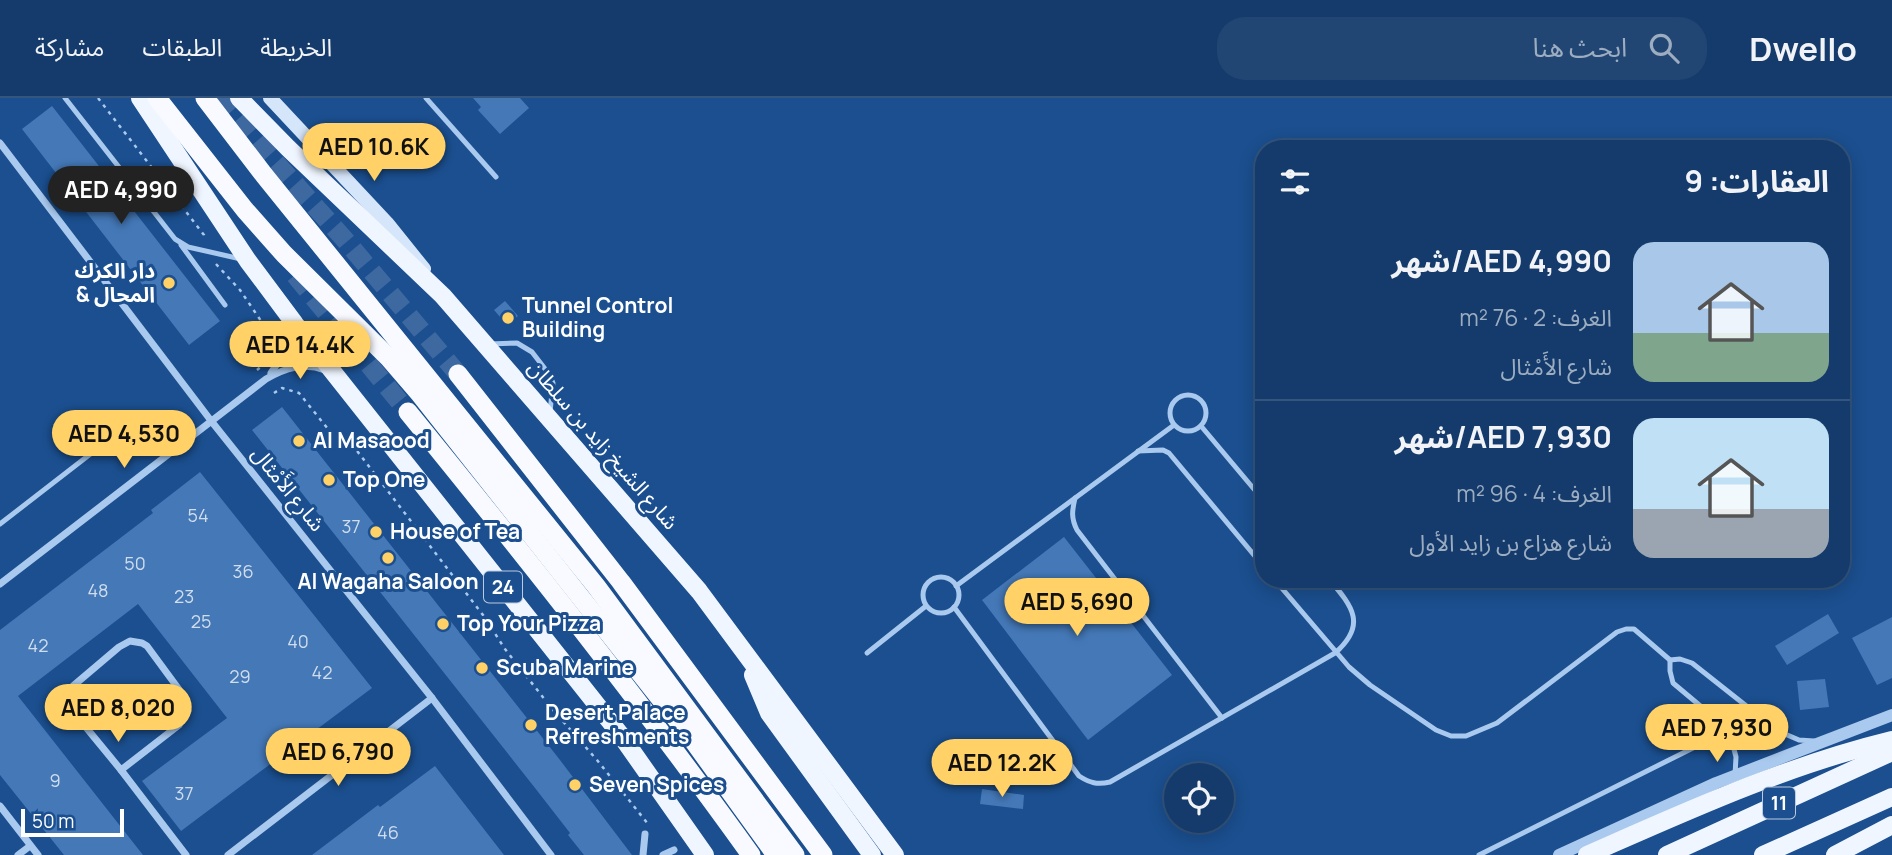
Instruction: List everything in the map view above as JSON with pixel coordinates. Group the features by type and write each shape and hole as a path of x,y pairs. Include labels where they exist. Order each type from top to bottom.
{"highway":[{"path":"157,98 223,183 284,254 363,331 420,394 690,736 776,855"},
{"path":"205,98 596,586 795,855"},
{"path":"458,374 621,582 823,855"},
{"name":"24","path":"408,412 620,678 751,855"}],"main road":[{"name":"24","path":"140,98 248,261 295,324 620,734 705,855"},
{"name":"شارع الشيخ زايد بن سلطان","path":"239,98 443,296 485,344 699,591 895,855"},
{"path":"270,98 387,223 443,296"},
{"path":"743,651 769,713 872,855"},
{"path":"1587,855 1764,779 1825,758 1892,740"},
{"name":"11","path":"1667,855 1892,752"},
{"name":"11","path":"1763,855 1892,797"},
{"path":"1835,855 1892,825"}],"street":[{"name":"شارع الأَمْثال","path":"0,143 212,422 432,698 551,855"},
{"path":"266,379 288,348 295,324"},
{"path":"0,584 266,379 278,372 299,367 321,369 334,374"},
{"path":"121,770 179,725 188,710 186,699 151,651 136,641 119,647 78,680 69,693 71,708 186,855"},
{"path":"228,855 432,698"},
{"path":"1559,855 1735,775 1892,715"},
{"path":"0,806 38,855"},
{"path":"643,833 643,855"},
{"path":"18,855 30,846"},
{"path":"663,855 674,850"}],"lane":[{"path":"65,98 225,305"},
{"path":"426,98 496,177"},
{"path":"179,243 248,261"},
{"path":"485,344 517,343 532,352 550,374 553,383 549,418"},
{"path":"1190,395 1200,400 1206,410 1201,426 1184,431 1174,425 1171,407 1179,398 1190,395"},
{"path":"956,586 1174,425"},
{"path":"1201,426 1255,490"},
{"path":"0,524 102,444 129,439 155,447 165,456"},
{"path":"1138,451 1163,450 1169,453 1255,556"},
{"path":"1075,498 1072,511 1077,530 1222,718"},
{"path":"948,578 956,586 959,597 954,607 943,613 926,606 922,594 931,579 948,578"},
{"path":"1281,588 1335,653 1370,685 1436,730 1458,736 1473,734 1497,723 1618,632 1634,629 1670,660 1680,659 1692,663 1788,736 1798,740 1821,742"},
{"path":"954,607 1079,776 1095,784 1110,782 1335,653 1348,642 1354,627 1353,611 1336,588"},
{"path":"867,653 926,606"},
{"path":"1670,660 1673,683 1729,730 1735,747 1735,775"},
{"path":"1479,855 1729,730 1741,721 1761,716"}],"path":[{"path":"97,98 204,235 206,258 212,259 240,290 274,340 274,354"},
{"path":"257,370 271,358"},
{"path":"274,393 282,388 299,393 332,434 354,447 483,615 522,675 650,826 643,833"}],"building":[{"path":"473,98 520,98 529,108 500,134 478,110 481,107"},
{"path":"52,106 220,321 189,345 22,129"},
{"name":"Tunnel Control Building","path":"505,301 518,316 507,325 494,310"},
{"path":"282,407 632,855 584,855 568,835 570,833 535,788 252,430"},
{"path":"200,472 372,688 181,831 142,781 227,718 138,604 18,696 143,855 64,855 0,775 0,630 153,513 151,510"},
{"path":"1064,537 1172,675 1088,740 982,600"},
{"path":"1828,614 1839,633 1787,665 1775,646"},
{"path":"1892,617 1892,678 1877,685 1852,638"},
{"path":"1825,679 1829,707 1800,710 1797,681"},
{"path":"435,766 504,855 312,855 378,805 380,807"},
{"path":"982,789 1024,795 1023,809 980,804"}],"tunnel":[{"path":"218,98 346,241 458,374"},
{"path":"295,275 408,412"}],"place":[{"name":"دار الكرك & المحال","path":"169,283"},
{"name":"Tunnel Control Building","path":"508,318"},
{"name":"Al Masaood","path":"299,441"},
{"name":"Top One","path":"329,480"},
{"name":"House of Tea","path":"376,532"},
{"name":"Al Wagaha Saloon","path":"388,558"},
{"name":"Top Your Pizza","path":"443,624"},
{"name":"Scuba Marine","path":"482,668"},
{"name":"Desert Palace Refreshments","path":"531,725"},
{"name":"Seven Spices","path":"575,785"}]}
